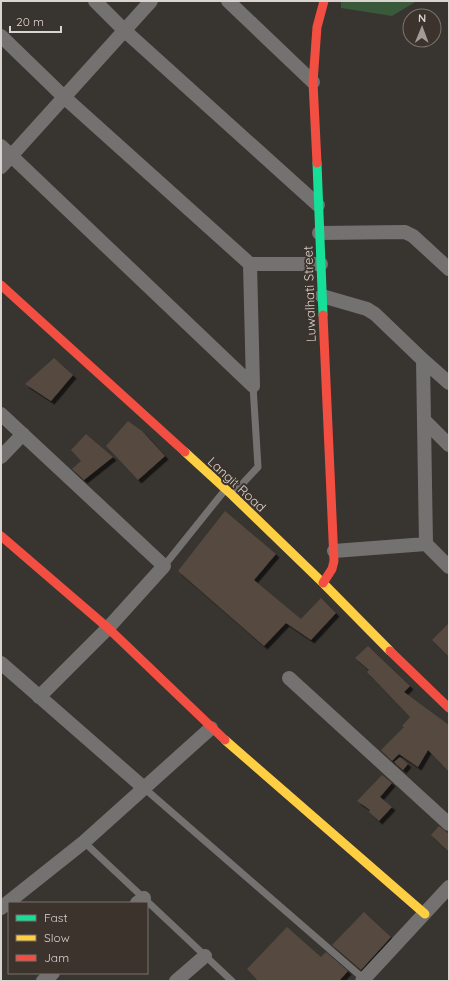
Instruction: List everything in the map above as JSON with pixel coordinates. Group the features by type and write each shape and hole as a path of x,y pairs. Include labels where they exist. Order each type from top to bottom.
{"street":[{"path":"95,1 124,30 318,205"},
{"path":"1,167 6,151 64,97 151,1"},
{"path":"228,1 313,82"},
{"name":"Luwalhati Street","path":"323,583 332,569 334,552 313,82 317,27 324,1"},
{"path":"1,36 64,97 250,264 321,264"},
{"path":"6,151 253,386"},
{"path":"320,233 405,232 413,236 449,269"},
{"path":"250,264 253,386"},
{"name":"Langit Road","path":"1,285 228,493 323,583 369,631 449,708"},
{"path":"322,296 367,309 375,314 449,383"},
{"path":"423,360 426,544 449,567"},
{"path":"1,414 164,566 108,628 39,697"},
{"path":"424,420 449,445"},
{"path":"1,457 23,434"},
{"path":"1,536 108,628 211,728 425,914"},
{"path":"334,552 426,544"},
{"path":"1,663 144,788"},
{"path":"289,678 449,824"},
{"path":"9,902 84,842 211,728"},
{"path":"364,980 449,887"},
{"path":"176,981 205,956"},
{"path":"43,981 52,974"}],"lane":[{"path":"164,566 228,493 258,467 253,386"},
{"path":"144,788 364,980"},
{"path":"84,842 140,900"},
{"path":"148,907 232,981"}],"green space":[{"path":"341,1 417,1 405,8 402,8 402,10 392,16 341,8"}],"building":[{"path":"54,358 73,375 51,401 25,384"},
{"path":"128,421 142,431 165,456 138,480 106,446"},
{"path":"86,434 113,457 84,480 72,469 81,461 71,450"},
{"path":"225,511 276,554 254,580 301,619 321,598 336,613 311,640 286,623 264,646 178,571"},
{"path":"449,623 449,657 432,640"},
{"path":"368,646 410,686 404,692 449,725 449,772 428,750 418,767 399,754 392,761 381,750 404,727 402,726 410,717 367,672 369,670 355,658"},
{"path":"400,757 408,764 403,770 394,762"},
{"path":"382,775 392,783 380,797 392,807 379,821 369,812 370,810 357,801"},
{"path":"439,826 449,834 449,852 431,835"},
{"path":"364,912 391,937 361,970 332,945"},
{"path":"287,927 321,957 326,952 348,971 339,981 258,981 247,969"}],"traffic: fast":[{"path":"317,163 323,315"}],"traffic: slow":[{"path":"185,452 323,583 390,651"},
{"path":"225,740 425,914"}],"traffic: jam":[{"path":"317,163 313,82 317,27 324,1"},
{"path":"1,285 185,452"},
{"path":"323,315 334,561 332,569 323,583"},
{"path":"1,536 108,628 225,740"},
{"path":"390,651 449,708"}]}
